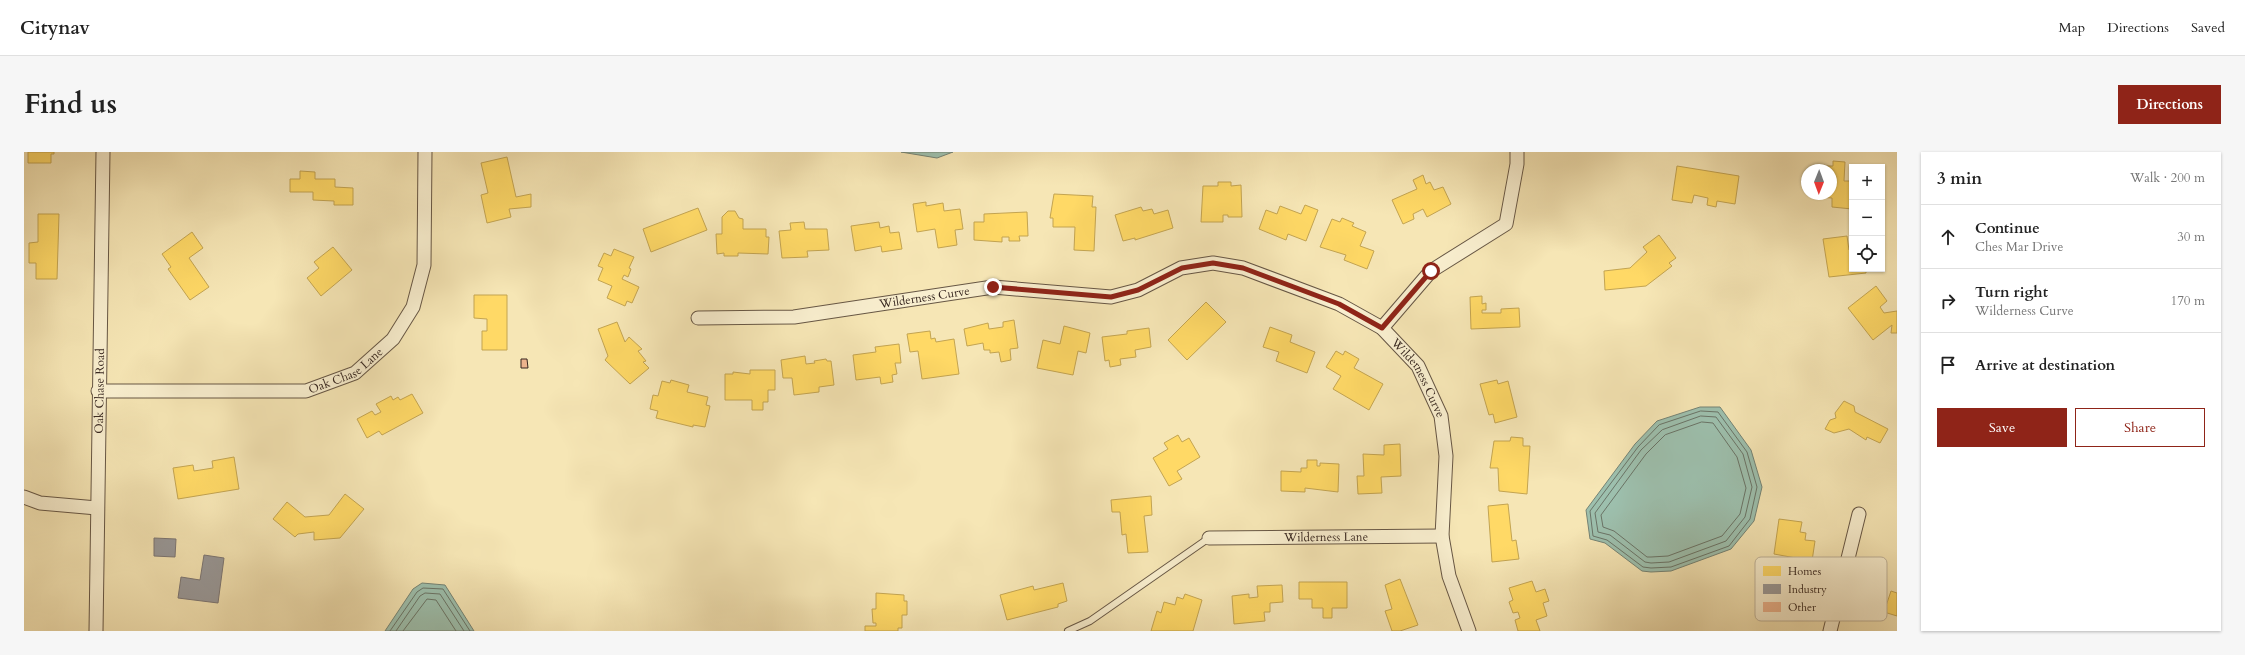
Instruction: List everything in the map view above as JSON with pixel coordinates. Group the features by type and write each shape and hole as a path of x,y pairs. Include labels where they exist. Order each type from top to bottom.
{"street":[{"name":"Oak Chase Road","path":"96,631 98,391 103,152"},
{"name":"Oak Chase Lane","path":"98,391 306,391 355,373 393,339 412,307 424,265 425,152"},
{"path":"1382,328 1431,271 1506,224 1517,164 1517,152"},
{"name":"Wilderness Curve","path":"698,318 794,317 993,287 1111,297 1138,290 1182,268 1213,263 1243,268 1332,302 1382,328 1418,366 1440,416 1446,456 1442,536 1449,576 1468,631"},
{"path":"24,497 40,503 97,508"},
{"path":"1848,557 1859,514"},
{"name":"Wilderness Lane","path":"1209,538 1442,536"},
{"path":"1830,631 1832,621"}],"lane":[{"path":"1068,631 1090,621 1209,538"}],"water":[{"path":"901,152 953,152 937,158"},
{"path":"1700,407 1720,407 1751,450 1762,487 1754,521 1731,549 1671,571 1642,571 1605,543 1590,539 1586,510 1635,444 1657,421"},
{"path":"422,583 445,585 474,631 385,631 413,589"}],"building: Homes":[{"path":"28,152 54,152 54,154 51,154 51,163 28,163"},
{"path":"507,157 516,197 531,194 531,207 509,209 511,217 487,223 481,195 488,193 481,163"},
{"path":"1833,161 1845,162 1844,181 1849,181 1849,209 1832,207 1832,200 1837,200 1837,164 1833,164"},
{"path":"1677,166 1739,176 1735,204 1717,201 1716,207 1707,205 1708,198 1694,195 1692,203 1672,200"},
{"path":"300,171 315,172 315,179 335,179 335,187 353,188 353,205 334,205 334,201 313,200 313,192 290,192 290,179 300,179"},
{"path":"1423,175 1426,184 1430,182 1434,190 1443,187 1451,204 1427,217 1423,209 1413,214 1414,219 1403,224 1392,200 1417,189 1413,180"},
{"path":"1218,182 1231,182 1231,186 1241,185 1242,217 1228,217 1228,215 1223,215 1223,222 1201,222 1203,186 1218,186"},
{"path":"1054,194 1093,196 1092,207 1096,207 1094,251 1074,250 1075,227 1053,227 1053,218 1050,218"},
{"path":"926,202 926,206 943,203 944,211 960,209 963,229 955,230 957,245 938,248 935,229 917,232 913,204"},
{"path":"1305,205 1318,210 1306,241 1288,234 1286,240 1259,229 1266,210 1277,214 1280,206 1301,214"},
{"path":"1141,207 1143,211 1152,209 1154,214 1168,210 1173,228 1135,240 1135,238 1123,241 1115,215"},
{"path":"698,208 707,230 651,252 643,229"},
{"path":"728,211 735,211 739,218 743,219 743,229 766,229 766,237 769,237 768,254 738,253 738,256 724,256 724,253 717,254 716,234 722,234 722,217"},
{"path":"1027,212 1028,236 1019,236 1020,241 1009,241 1009,237 1002,237 1002,242 974,240 974,222 984,222 984,214"},
{"path":"38,214 59,214 57,279 36,279 36,263 29,263 29,243 38,242"},
{"path":"1342,218 1354,223 1352,226 1366,232 1360,246 1374,251 1367,269 1344,260 1346,255 1320,247 1332,219 1340,222"},
{"path":"804,222 805,229 827,229 829,250 807,251 808,257 782,258 779,231 791,230 790,223"},
{"path":"879,222 880,228 889,226 890,233 899,232 902,249 882,252 881,246 855,251 851,226"},
{"path":"192,232 203,248 189,258 209,287 190,300 168,269 171,267 162,254"},
{"path":"1659,235 1676,258 1669,263 1672,266 1646,286 1605,290 1604,271 1630,268 1647,252 1643,247"},
{"path":"1847,236 1849,250 1849,272 1866,273 1829,277 1823,239"},
{"path":"333,247 352,270 321,296 307,278 319,268 314,262"},
{"path":"614,249 634,257 629,268 631,269 628,277 624,275 622,279 639,287 632,303 627,301 625,306 607,298 612,286 598,280 603,268 598,266 604,253 611,256"},
{"path":"1876,286 1887,301 1880,307 1884,313 1897,311 1897,333 1891,333 1892,325 1873,340 1848,308"},
{"path":"474,295 507,295 507,350 482,350 482,331 487,331 487,319 474,318"},
{"path":"1482,296 1482,304 1486,303 1486,310 1482,310 1482,313 1501,313 1501,309 1519,308 1520,327 1471,329 1470,297"},
{"path":"1206,302 1226,322 1187,360 1168,340"},
{"path":"1014,320 1018,348 1010,349 1011,360 1001,362 999,352 990,353 990,350 984,350 983,343 967,346 964,329 988,323 989,329 1003,327 1003,322"},
{"path":"617,322 625,342 629,337 642,349 638,351 646,361 643,362 649,368 630,384 605,360 608,356 598,329"},
{"path":"1064,326 1090,333 1086,353 1078,351 1073,375 1037,368 1043,340 1060,344"},
{"path":"1270,327 1292,335 1290,342 1315,352 1307,373 1276,361 1279,352 1263,347"},
{"path":"1149,328 1151,347 1135,350 1136,357 1120,359 1121,365 1110,367 1109,360 1105,361 1102,337 1127,334 1127,331"},
{"path":"930,331 931,339 935,338 936,342 954,339 959,374 922,379 918,351 910,352 907,334"},
{"path":"899,344 901,363 895,363 897,374 892,375 893,382 881,384 880,377 856,380 853,355 876,352 875,347"},
{"path":"1336,351 1343,355 1345,351 1359,359 1354,368 1383,384 1369,410 1333,389 1341,376 1326,367"},
{"path":"805,356 806,364 815,363 814,361 826,359 827,361 831,361 834,385 819,387 819,392 794,395 792,378 783,378 781,360"},
{"path":"750,370 775,370 775,390 768,390 768,402 763,402 763,410 752,410 752,400 725,400 725,374 733,374 733,372 750,374"},
{"path":"671,380 689,385 687,392 708,397 706,405 710,406 705,427 693,425 693,427 656,418 658,411 650,409 653,395 658,396 662,381 670,383"},
{"path":"1497,380 1498,384 1508,381 1517,417 1495,423 1493,414 1489,415 1480,384"},
{"path":"412,394 423,413 382,435 379,431 367,438 357,419 372,411 375,415 381,412 376,404 391,396 393,400 398,397 400,400"},
{"path":"1844,401 1854,406 1855,412 1888,429 1880,443 1867,437 1866,440 1849,429 1834,433 1825,429 1830,420 1836,418 1835,413"},
{"path":"1178,435 1182,442 1189,438 1200,457 1177,471 1182,479 1169,486 1153,458 1168,449 1164,443"},
{"path":"1511,437 1523,438 1523,446 1530,446 1527,494 1499,491 1498,468 1490,468 1494,441 1510,441"},
{"path":"1400,444 1401,476 1381,477 1382,493 1358,494 1357,476 1364,476 1363,454 1384,455 1384,445"},
{"path":"234,457 239,489 178,499 173,468 193,465 194,471 213,468 212,461"},
{"path":"1307,460 1317,460 1317,466 1320,466 1320,463 1339,464 1338,492 1305,488 1305,492 1281,491 1281,471 1301,472 1301,468 1307,468"},
{"path":"345,494 364,509 340,538 314,540 314,532 298,534 295,537 273,519 287,502 305,517 329,515"},
{"path":"1151,496 1152,515 1144,516 1148,552 1128,553 1126,534 1122,535 1120,512 1112,512 1111,500"},
{"path":"1508,504 1512,541 1516,540 1519,559 1492,562 1488,506"},
{"path":"1779,519 1802,522 1800,532 1806,533 1805,540 1815,541 1813,557 1790,557 1774,554"},
{"path":"1400,579 1418,625 1400,631 1392,631 1385,611 1392,609 1385,585"},
{"path":"1532,581 1536,592 1545,589 1549,601 1543,603 1547,616 1536,620 1540,631 1518,631 1515,620 1520,618 1518,612 1513,613 1509,602 1513,600 1509,588"},
{"path":"1299,582 1347,582 1347,608 1332,608 1332,618 1323,618 1323,608 1312,608 1312,599 1299,599"},
{"path":"1063,583 1067,601 1058,604 1058,607 1007,620 1000,595 1033,586 1034,590"},
{"path":"1282,585 1283,602 1270,603 1270,612 1264,612 1265,621 1234,624 1232,596 1249,594 1249,598 1258,597 1257,586"},
{"path":"1891,591 1897,593 1897,616 1887,613 1887,603"},
{"path":"876,593 904,595 904,601 907,601 907,615 902,615 902,628 898,628 898,631 865,631 865,626 876,626 876,623 873,623 872,609 876,609"},
{"path":"1185,594 1202,600 1193,631 1151,631 1157,611 1161,613 1164,602 1175,605 1177,597 1183,599"}],"building: Industry":[{"path":"154,538 176,539 175,557 154,556"},
{"path":"204,555 224,558 218,603 178,598 181,577 200,580"}],"building: Other":[{"path":"521,359 527,359 528,368 521,368"}],"route":[{"path":"993,287 1111,297 1138,290 1182,268 1213,263 1243,268 1339,304 1382,328 1431,271"}]}
